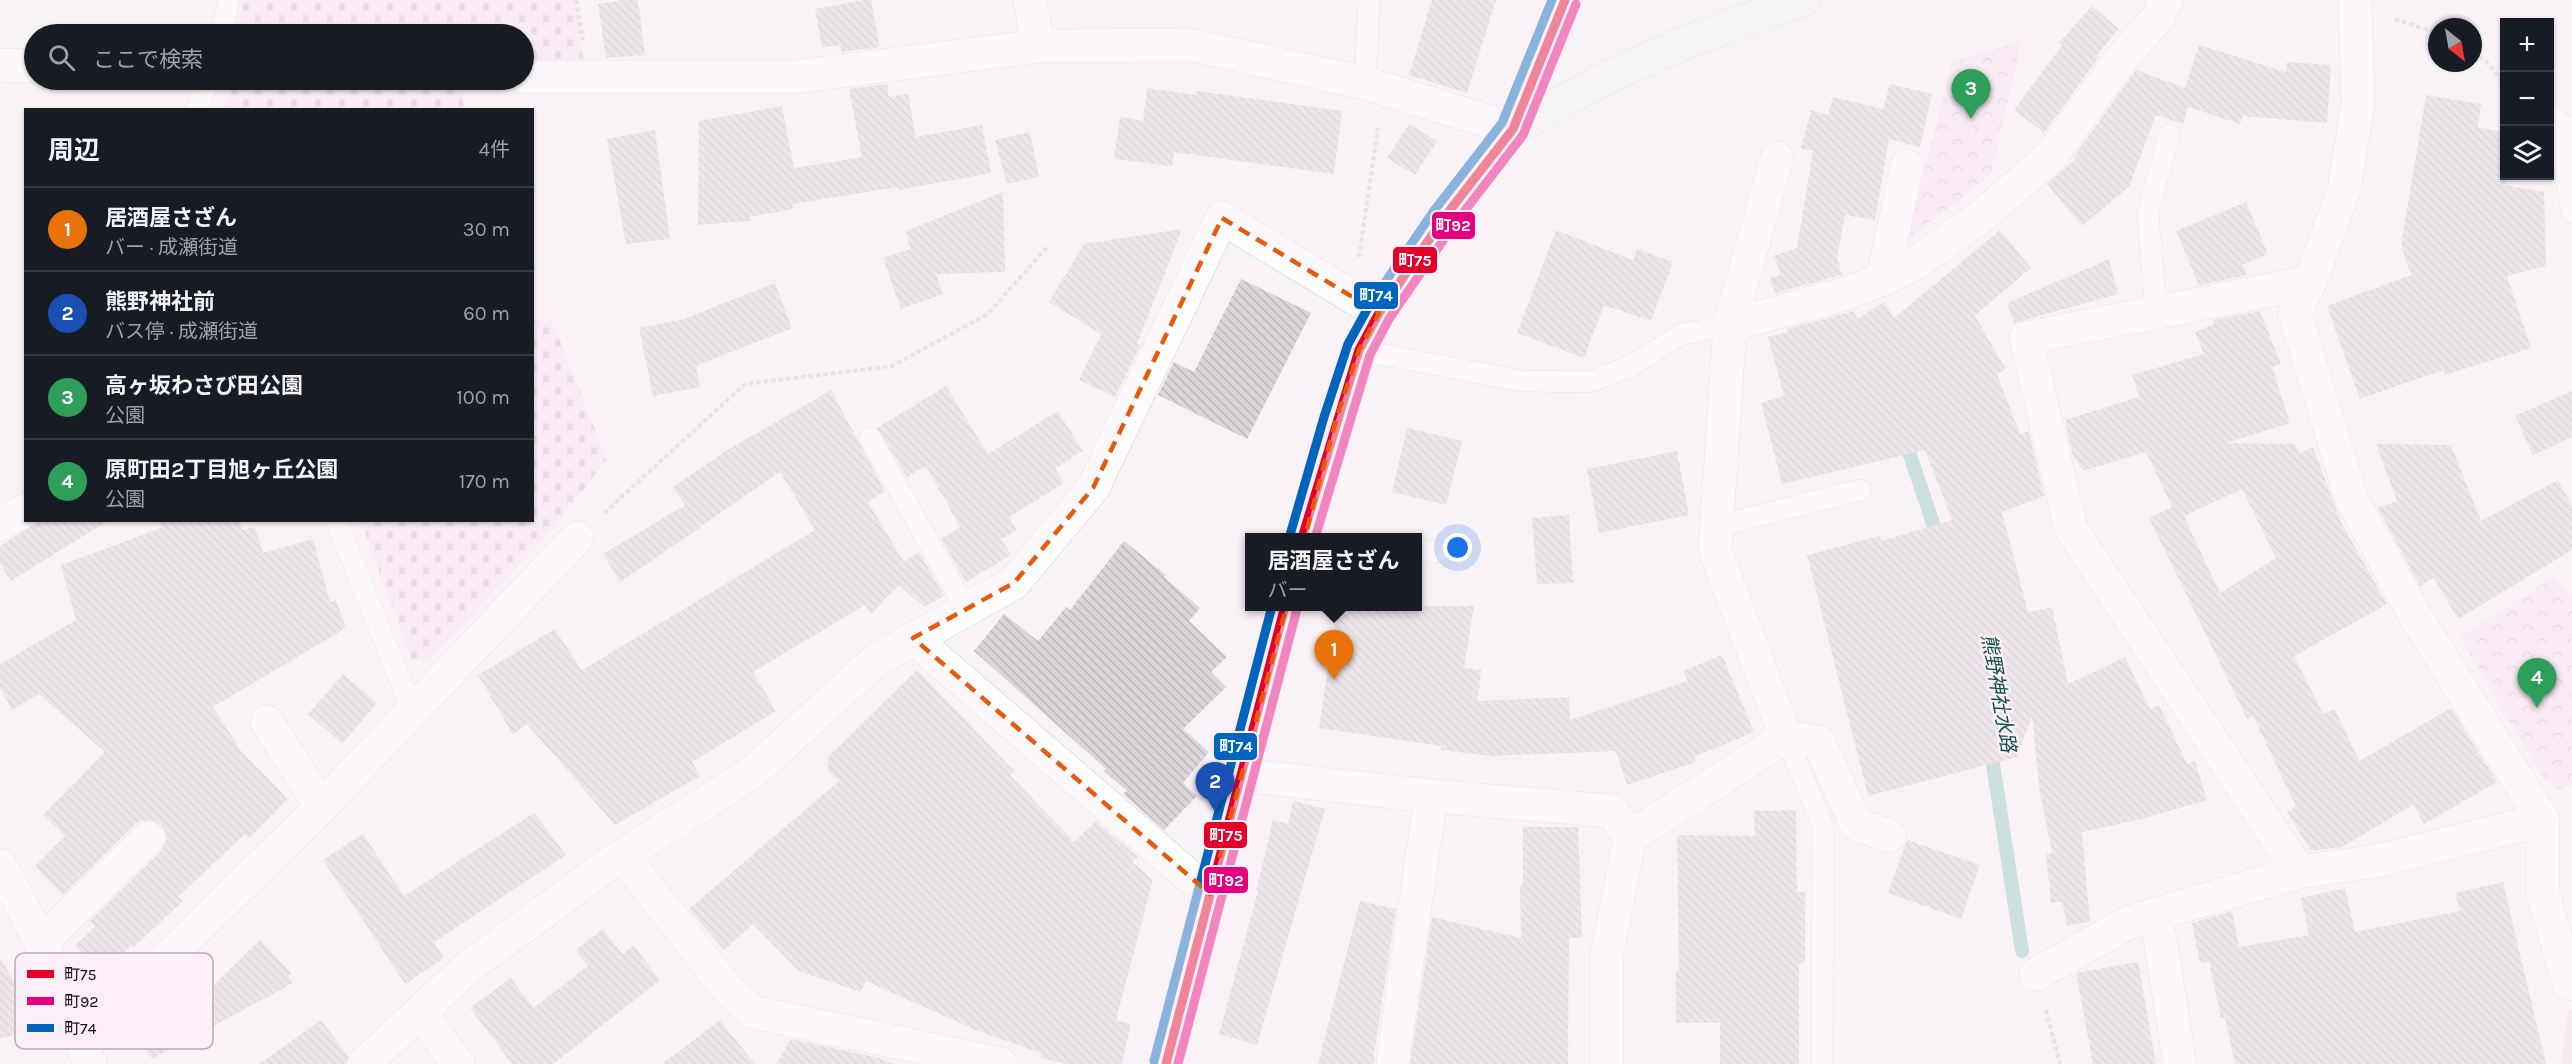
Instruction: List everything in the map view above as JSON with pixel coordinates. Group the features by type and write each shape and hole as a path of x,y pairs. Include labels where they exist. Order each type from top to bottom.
{"main road":[{"path":"1309,533 1336,420 1359,350 1366,306 1443,219 1513,129 1632,66 1691,40 1803,0"},
{"path":"1166,1064 1284,611"}],"street":[{"path":"1030,0 1038,46"},
{"path":"534,77 794,77 1038,46 1191,45 1374,86 1513,129 1565,0"},
{"path":"1730,325 1845,294 1883,279 1917,262 1983,215 2050,157 2122,58 2158,17 2166,0"},
{"path":"2355,0 2358,103 2344,190 2310,282 2295,314 2352,500 2413,612 2543,820 2543,893 2571,983"},
{"path":"0,65 24,66"},
{"path":"1777,158 1730,325 1715,550 1786,737"},
{"path":"1883,279 1907,166"},
{"path":"364,1064 465,969 603,868 754,771 875,661 1014,583 1093,488 1222,218 1366,306"},
{"path":"2299,872 2072,529 2026,338 2310,282"},
{"path":"0,524 24,511"},
{"path":"182,953 577,538"},
{"path":"913,638 1210,894"},
{"path":"267,722 321,807"},
{"path":"1630,837 1786,737 1819,742 1856,824 1889,836"},
{"path":"1242,775 1431,796 1612,811 1630,837 1607,954 1607,1064"},
{"path":"1393,1058 1431,796"},
{"path":"2030,978 2130,922 2299,872 2377,861 2543,820"},
{"path":"41,943 148,838"},
{"path":"623,856 729,991 753,1012 1001,1064"},
{"path":"4,882 45,953"},
{"path":"2156,914 2180,1064"},
{"path":"420,1012 458,1064"}],"lane":[{"path":"223,24 229,0"},
{"path":"1369,0 1374,86"},
{"path":"198,108 205,90"},
{"path":"2560,129 2572,212"},
{"path":"2156,312 2148,213 2169,135"},
{"path":"1359,350 1521,381 1589,381 1631,366 1680,335 1730,325"},
{"path":"870,438 966,609"},
{"path":"1717,526 1860,490"},
{"path":"337,522 412,712"},
{"path":"1786,737 1823,826 1822,1064"}],"path":[{"path":"2482,59 2500,78"},
{"path":"1366,306 1374,86"},
{"path":"577,538 745,384 892,366 988,314 1048,246"},
{"path":"2030,978 2060,1064"}],"highlighted area":[{"path":"1222,218 1379,313 1359,350 1336,420 1210,894 913,638 1014,583 1093,488"}],"shaded area":[{"path":"2572,1010 2572,1064 2561,1064 2568,1011"}],"green space":[{"path":"243,0 575,0 584,64 534,66 534,24 238,24"},
{"path":"2022,41 1990,176 1907,240 1952,62"},
{"path":"232,90 461,90 464,108 223,108"},
{"path":"551,318 607,459 554,528 428,661 412,661 361,522 534,522 534,321"},
{"path":"2553,578 2572,597 2572,785 2560,790 2543,778 2460,637"}],"building":[{"path":"638,0 645,55 606,58 598,4"},
{"path":"871,0 880,47 842,52 840,45 822,48 815,9"},
{"path":"1432,0 1496,0 1467,93 1409,75"},
{"path":"2092,6 2119,29 2096,56 2099,57 2044,133 2014,110 2062,45 2059,43"},
{"path":"2199,45 2286,72 2287,62 2331,65 2327,123 2243,116 2240,124 2188,107 2183,124 2156,115 2129,187 2082,226 2047,184 2077,158 2074,156 2136,70 2185,88"},
{"path":"887,84 889,97 908,94 916,137 982,125 991,173 899,190 898,187 792,204 793,209 749,217 751,221 698,225 699,121 782,106 794,168 862,157 849,89"},
{"path":"1890,84 1932,94 1920,147 1889,139 1875,220 1845,215 1837,258 1842,275 1775,293 1770,278 1781,275 1774,256 1797,248 1813,151 1801,148 1811,110 1828,115 1833,97 1883,109"},
{"path":"1147,88 1197,95 1197,91 1342,111 1334,174 1174,152 1172,166 1114,159 1120,117 1143,121"},
{"path":"2426,95 2481,104 2478,127 2500,132 2500,180 2505,180 2505,185 2544,192 2546,266 2507,276 2531,348 2445,375 2443,370 2360,399 2327,306 2411,275 2401,245"},
{"path":"1409,124 1437,141 1415,175 1387,158"},
{"path":"655,130 670,239 626,244 607,139"},
{"path":"1030,132 1039,177 1007,184 995,140"},
{"path":"1003,192 1005,272 936,274 943,294 901,309 883,258 910,249 906,231"},
{"path":"2246,202 2268,254 2242,265 2247,275 2199,285 2176,231"},
{"path":"1182,229 1137,344 1140,346 1115,397 1079,380 1101,334 1049,302 1084,244"},
{"path":"1556,230 1633,260 1637,249 1673,262 1651,321 1604,305 1584,358 1517,333"},
{"path":"2000,230 2031,268 1973,317 1975,316 2006,369 1997,374 2020,434 2029,431 2044,496 2002,512 2028,612 2052,607 2068,684 2125,657 2150,709 2159,705 2187,764 2195,761 2207,800 2142,819 2082,832 2090,922 2067,925 2062,902 2051,903 2046,854 2052,853 2039,787 2032,716 2017,757 1868,796 1807,555 1880,536 1881,541 1952,520 1925,450 1782,484 1761,403 1784,396 1768,337 1788,332 1787,329 1854,311 1857,319 1884,302 1894,318"},
{"path":"2109,259 2118,294 2014,323 2007,303"},
{"path":"1241,279 1311,313 1247,439 1158,395 1174,362 1194,372"},
{"path":"775,283 792,328 696,366 700,387 653,396 639,328 684,319"},
{"path":"2260,311 2281,364 2272,367 2290,423 2226,443 2296,444 2299,454 2313,447 2341,522 2387,604 2294,656 2323,714 2335,709 2359,761 2451,708 2497,782 2424,824 2413,805 2342,847 2311,851 2287,812 2296,806 2253,716 2247,719 2149,518 2172,507 2146,452 2083,471 2072,453 2065,420 2139,397 2132,375 2204,354 2195,332 2215,324 2213,320","holes":["2242,489 2276,558 2220,593 2184,516"]},
{"path":"946,386 988,454 1058,411 1083,451 1055,468 1064,483 1009,517 1017,530 1001,539 1011,555 966,582 941,539 960,527 926,466 907,477 877,428"},
{"path":"831,390 885,491 868,502 904,562 919,552 944,596 924,607 899,585 871,614 865,605 753,672 776,711 692,762 700,776 615,825 527,724 513,735 478,675 555,629 582,670 815,530 780,472 700,527 693,517 700,528 620,582 603,554 685,505 673,487 729,449"},
{"path":"2572,391 2572,437 2533,455 2515,416"},
{"path":"1407,428 1462,441 1446,505 1392,492"},
{"path":"2376,444 2451,445 2481,521 2558,480 2572,506 2572,550 2458,619 2434,578 2420,586 2378,508 2397,501"},
{"path":"1677,451 1689,515 1599,533 1587,469"},
{"path":"1569,515 1573,583 1537,584 1532,518"},
{"path":"38,522 106,522 11,581 0,564 0,546"},
{"path":"159,522 240,522 242,530 255,527 263,553 313,539 330,602 336,600 346,628 213,707 242,752 288,799 249,838 245,834 178,897 183,901 133,948 131,945 123,953 82,953 75,946 95,926 90,921 161,851 166,842 166,833 161,825 152,820 143,820 135,824 63,895 35,866 65,836 43,815 105,752 39,694 12,710 0,688 0,664 76,620 61,565 161,528"},
{"path":"1124,541 1166,575 1164,577 1200,608 1189,621 1227,657 1211,672 1226,687 1183,729 1209,752 1183,783 1197,796 1164,830 1123,794 1127,791 1104,771 1106,769 974,651 1004,614 1038,641 1066,607 1070,610"},
{"path":"1422,606 1474,606 1464,668 1481,670 1478,701 1569,697 1570,720 1688,681 1683,671 1722,655 1754,732 1694,757 1696,762 1627,785 1616,751 1491,756 1441,750 1441,746 1319,728 1336,611 1422,611"},
{"path":"917,670 1014,771 1010,775 1074,842 1096,821 1138,857 1132,862 1153,880 1116,1020 1131,1024 1122,1064 1067,1064 1040,1058 1041,1053 978,1031 866,981 861,992 799,971 753,924 724,950 689,909 839,781 828,770 828,757"},
{"path":"343,674 377,703 342,744 308,714"},
{"path":"1293,801 1325,809 1257,1045 1219,1034 1258,891 1256,891 1273,820 1288,824"},
{"path":"1796,810 1797,892 1805,892 1805,963 1799,963 1799,1064 1720,1064 1720,1023 1676,1023 1676,970 1679,970 1677,835 1755,836 1754,811"},
{"path":"534,813 566,855 434,942 444,958 405,984 323,860 363,834 404,896"},
{"path":"1523,827 1578,827 1582,938 1569,938 1568,1064 1410,1064 1432,917 1521,938 1520,885 1523,885"},
{"path":"1907,840 1980,865 1961,919 1888,893"},
{"path":"2503,882 2546,1064 2235,1064 2225,1017 2221,1018 2209,962 2200,963 2192,923 2232,911 2239,947 2309,935 2301,898 2345,888 2355,932 2460,911 2455,893"},
{"path":"1360,901 1396,909 1374,1055 1375,1064 1318,1064"},
{"path":"603,929 622,954 634,946 660,980 553,1064 512,1064 470,1008 511,978 533,1008 588,966 575,950"},
{"path":"260,940 291,973 288,976 293,983 213,1026 213,985"},
{"path":"0,958 15,982 15,1035 0,1038"},
{"path":"2138,962 2156,1064 2093,1064 2076,973"},
{"path":"321,1020 348,1056 346,1064 259,1064"},
{"path":"720,1020 755,1064 662,1064"},
{"path":"791,1039 879,1058 894,1064 776,1064"},
{"path":"148,1049 171,1049 152,1059 146,1051"}],"waterway":[{"name":"熊野神社水路","path":"1908,449 1939,541"},
{"name":"熊野神社水路","path":"1990,745 2022,951"}],"transit line":[{"name":"町74","path":"1291,533 1348,344 1369,306 1433,212 1502,123 1552,0"},
{"name":"町75","path":"1304,533 1359,350 1379,313 1443,219 1513,129 1565,0"},
{"name":"町92","path":"1317,533 1370,355 1389,319 1453,226 1523,135 1576,4"},
{"name":"町74","path":"1154,1061 1271,611"},
{"name":"町75","path":"1166,1064 1284,611"},
{"name":"町92","path":"1178,1064 1296,611"}],"place":[{"name":"高ヶ坂わさび田公園","path":"1971,119"},
{"name":"居酒屋さざん","path":"1334,680"},
{"name":"原町田2丁目旭ヶ丘公園","path":"2537,708"},
{"name":"熊野神社前","path":"1215,812"}]}
